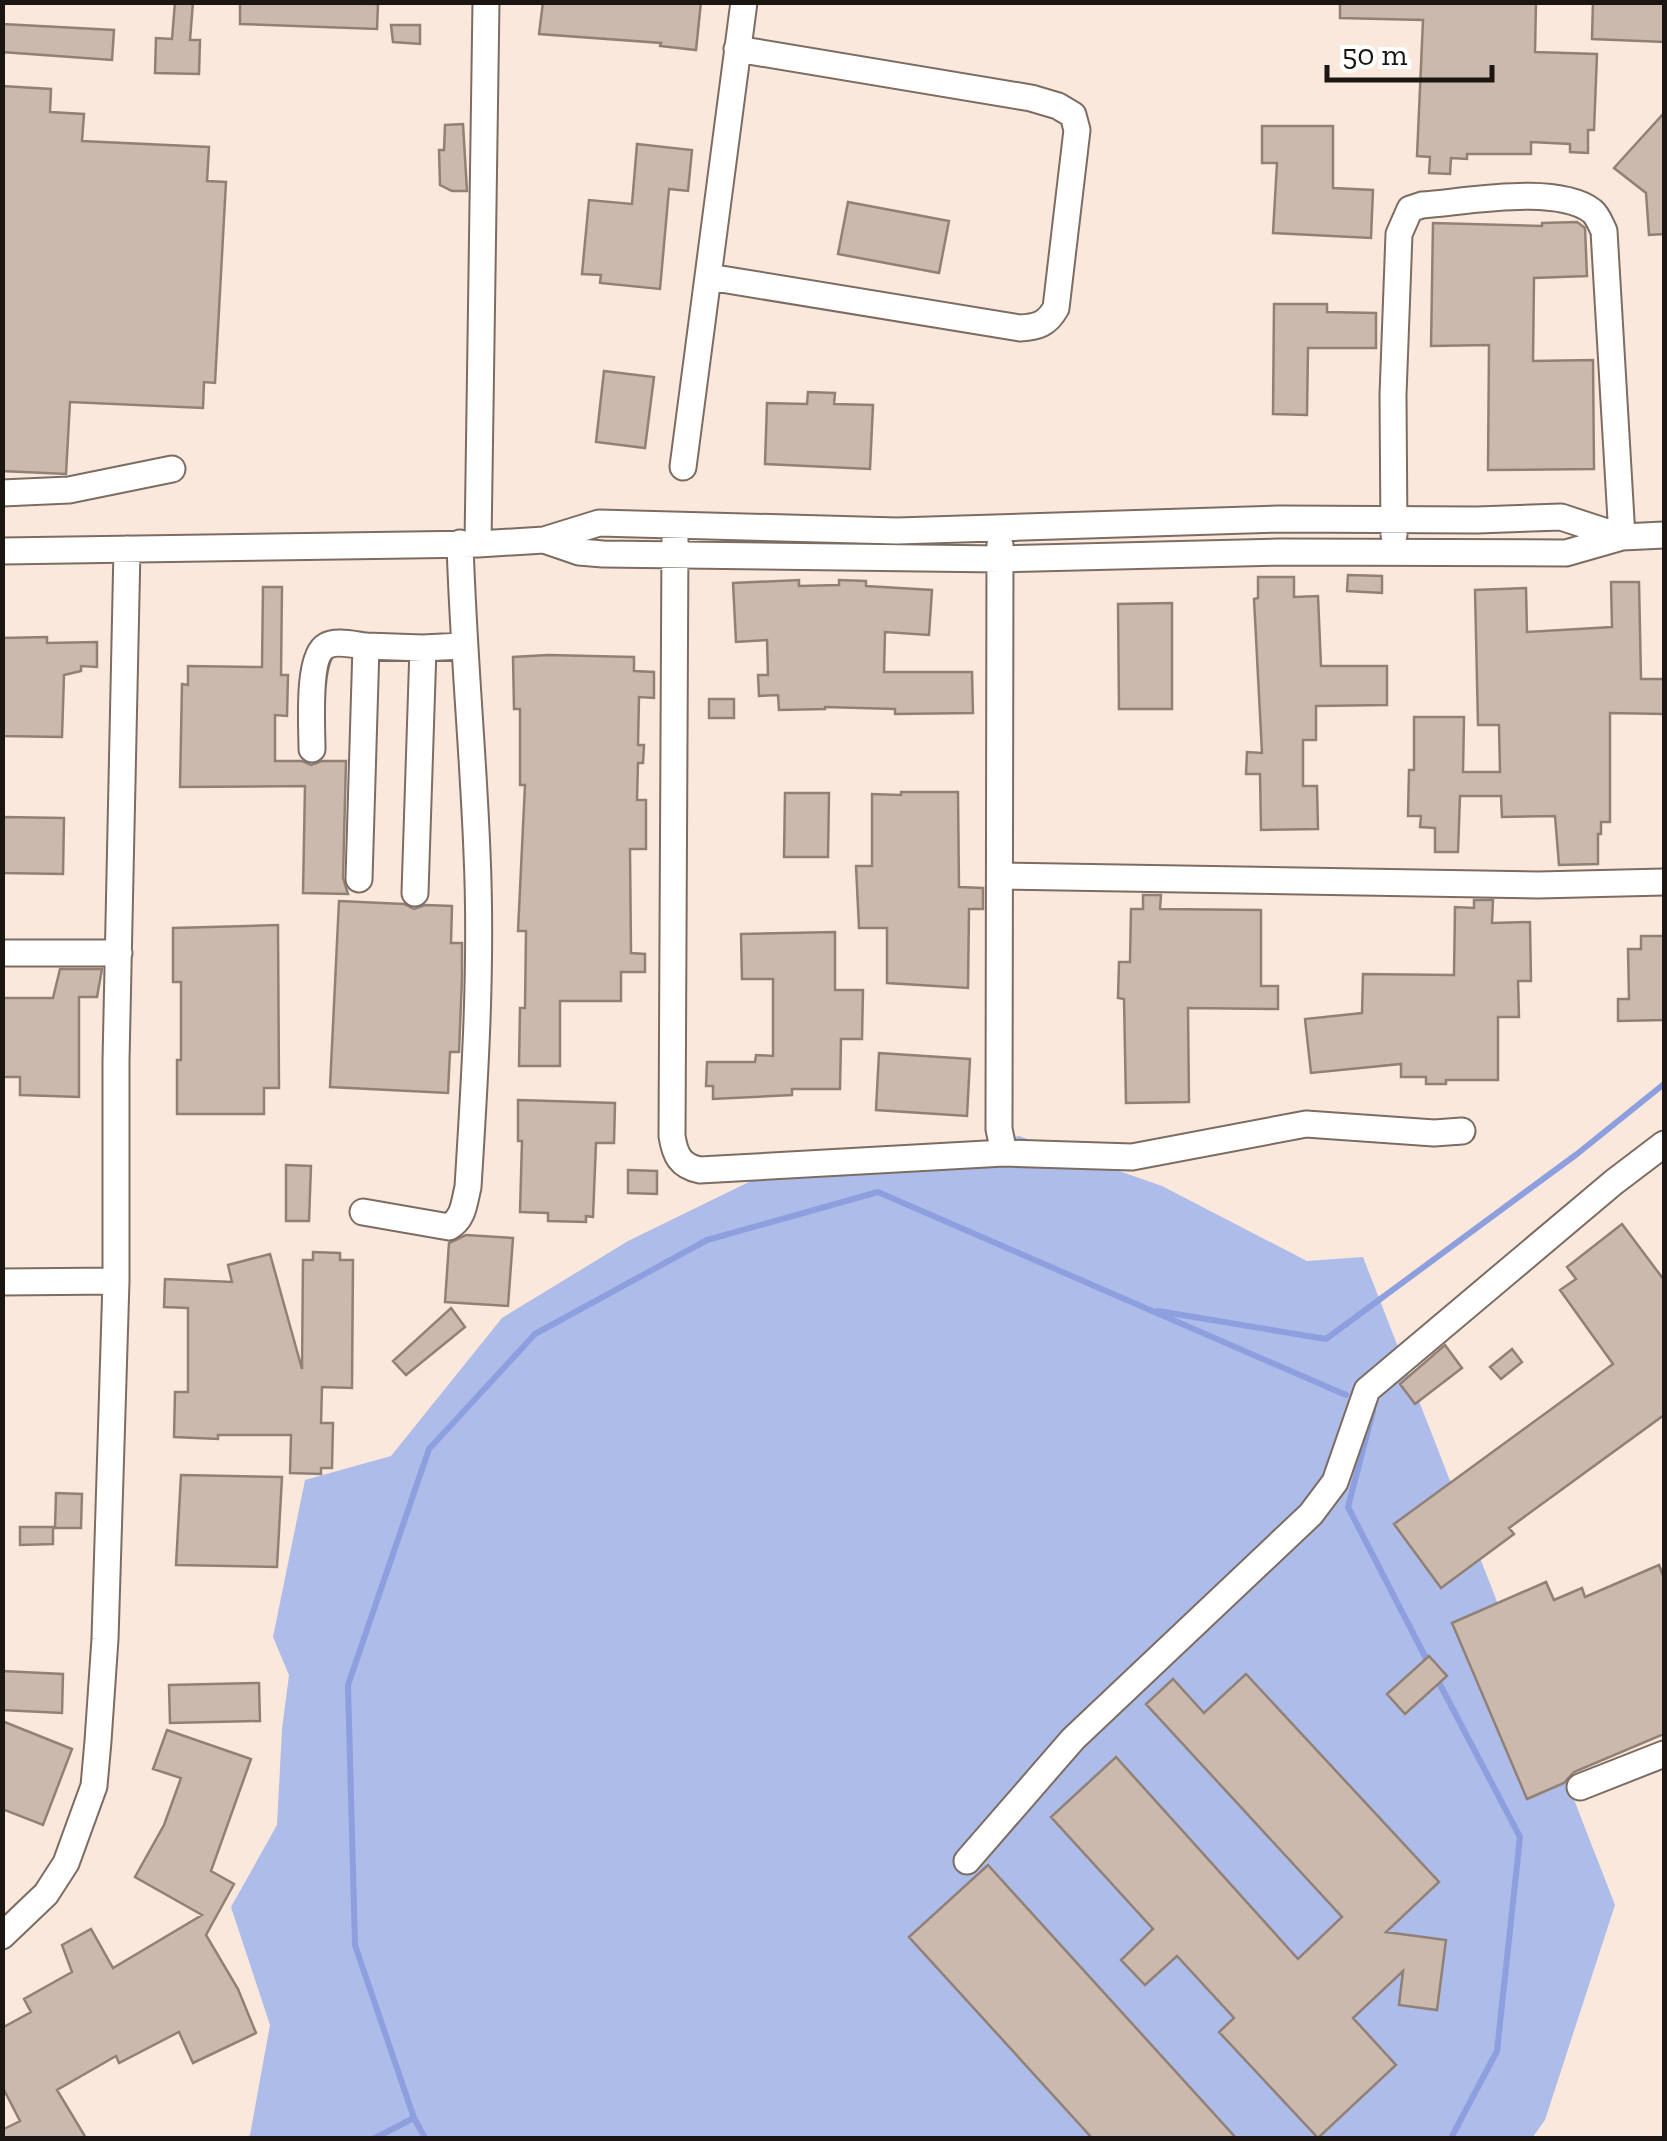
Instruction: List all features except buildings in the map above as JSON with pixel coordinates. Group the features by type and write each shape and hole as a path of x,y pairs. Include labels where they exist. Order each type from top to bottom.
{"street":[{"path":"364,1212 449,1227 458,1222 468,1187 478,985 478,852 462,646 469,544 486,2"},
{"path":"683,466 744,2"},
{"path":"708,276 1020,328 1036,327 1049,320 1056,308 1077,130 1072,115 1031,98 737,49"},
{"path":"1394,553 1393,395 1399,234 1410,209 1422,204 1549,196 1575,202 1596,213 1604,230 1622,536"},
{"path":"2,493 68,490 172,469"},
{"path":"2,551 469,544 544,540 600,524 897,531 1279,519 1561,517 1622,536"},
{"path":"675,524 672,1136 674,1153 690,1168 1004,1153 1132,1157 1306,1124 1434,1133 1462,1131"},
{"path":"1000,529 999,1129 1004,1153"},
{"path":"544,540 579,552 1000,559 1280,552 1566,553 1622,536 1664,535"},
{"path":"2,1936 18,1925 46,1894 66,1864 94,1786 105,1638 116,1281 127,549"},
{"path":"312,750 314,664 321,648 330,644 462,646"},
{"path":"359,879 366,646"},
{"path":"416,893 422,648"},
{"path":"1000,876 1538,886 1664,882"},
{"path":"2,953 119,954"},
{"path":"966,1861 1073,1739 1311,1514 1335,1482 1368,1390 1664,1144"},
{"path":"2,1282 116,1281"},
{"path":"1580,1787 1664,1754"}],"shaded area":[{"path":"1019,1136 1162,1186 1307,1261 1363,1257 1615,1905 1545,2120 1532,2138 245,2138 250,2135 270,2025 231,1907 277,1825 289,1675 273,1637 305,1480 391,1456 502,1318 628,1241 753,1180"}],"waterway":[{"path":"1158,1311 1326,1339 1577,1154 1664,1084"},
{"path":"425,2138 414,2118 355,1945 348,1685 429,1449 535,1334 707,1240 878,1192 1346,1395"},
{"path":"1373,1411 1348,1507 1430,1666"},
{"path":"1436,1677 1520,1837 1497,2051 1451,2138"},
{"path":"375,2138 414,2118"}]}
